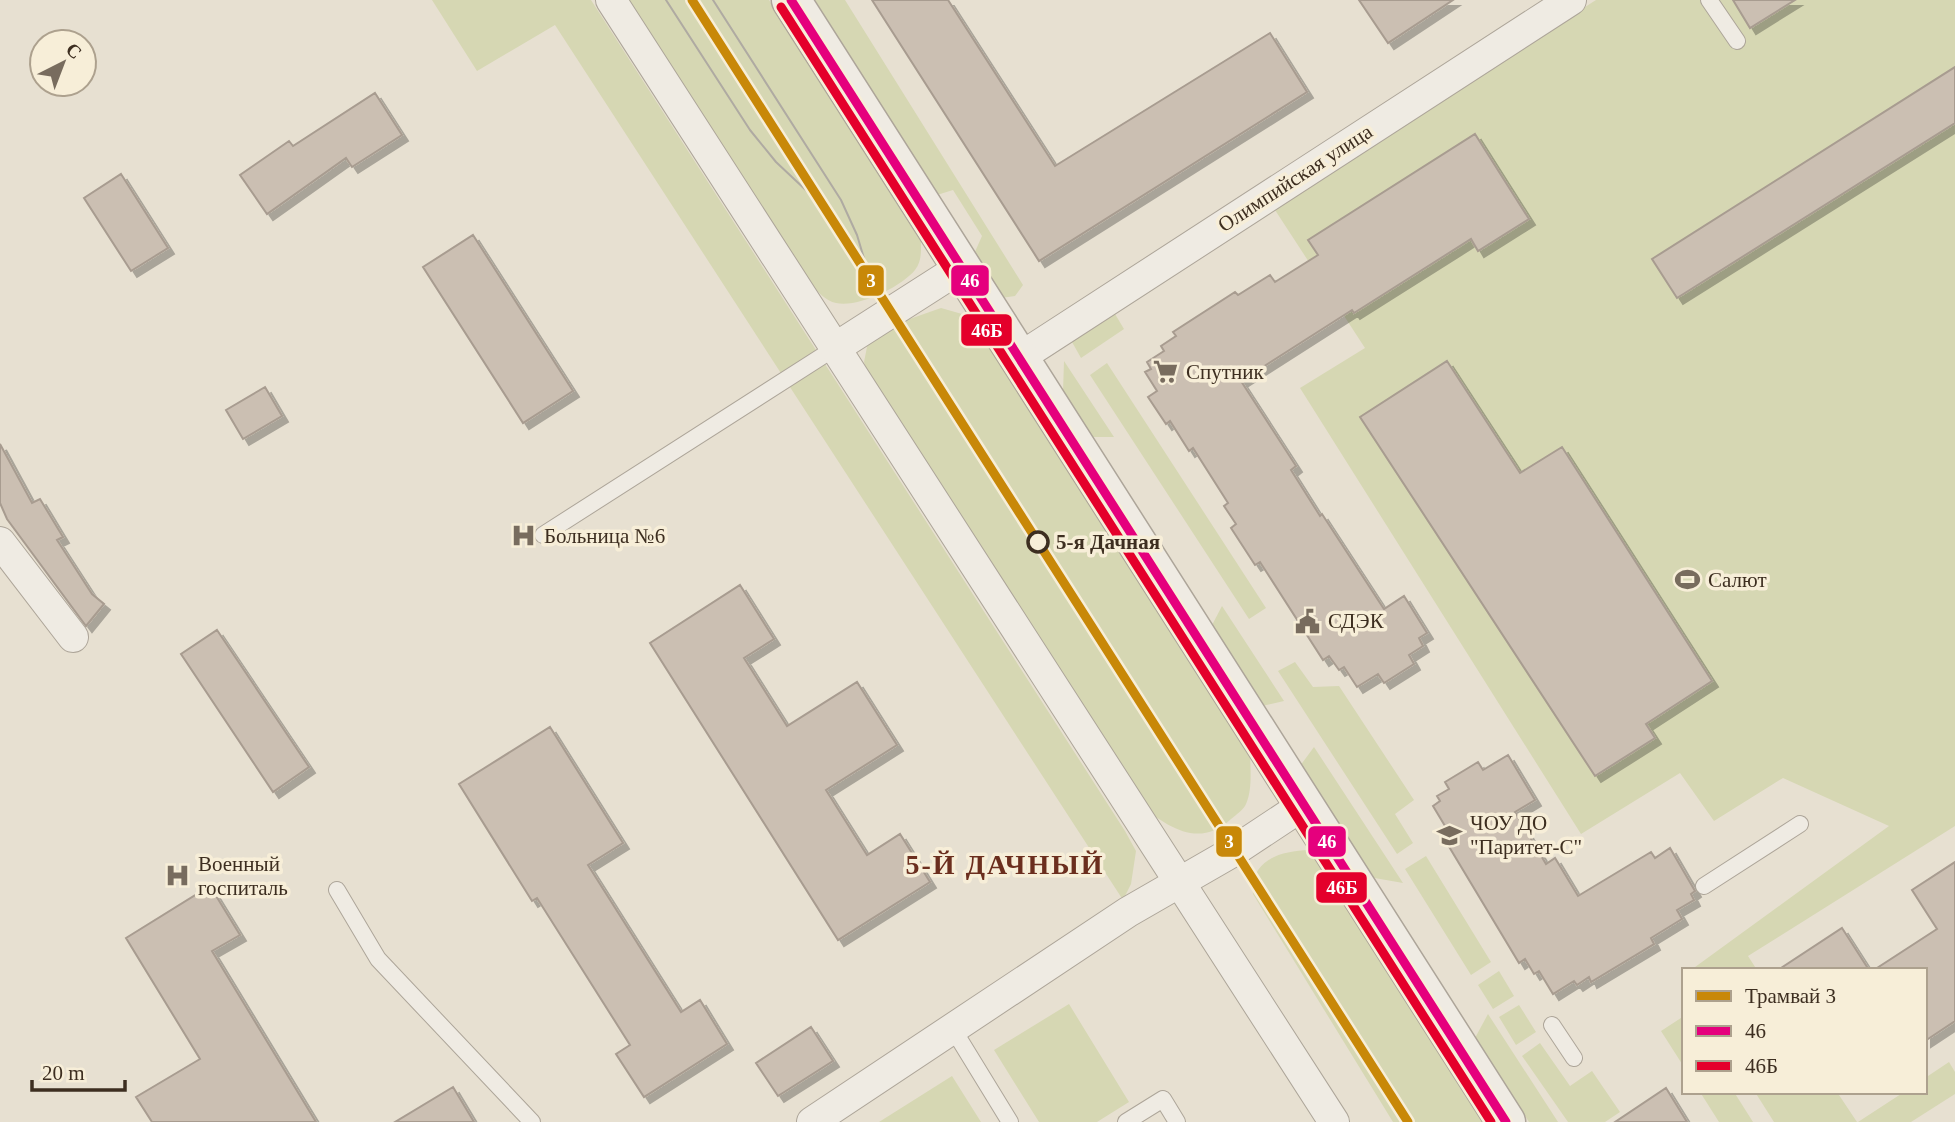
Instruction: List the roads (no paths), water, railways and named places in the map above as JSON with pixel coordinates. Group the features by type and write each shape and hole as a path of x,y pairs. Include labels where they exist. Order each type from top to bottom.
{"street":[{"path":"611,0 1334,1122"},
{"path":"790,0 1506,1122"},
{"name":"Олимпийская улица","path":"1019,358 1571,0"},
{"path":"835,348 960,268"},
{"path":"0,542 72,637"},
{"path":"812,1122 1128,912 1234,851 1305,804"}],"lane":[{"path":"1709,0 1737,41"},
{"path":"543,535 835,348"},
{"path":"1704,886 1800,824"},
{"path":"337,890 378,959 532,1122"},
{"path":"1552,1025 1574,1058"},
{"path":"953,1030 1010,1122"},
{"path":"1126,1122 1163,1099 1177,1122"}],"tram line":[{"path":"666,0 750,130 776,162 827,210"},
{"name":"3","path":"692,0 1408,1122"},
{"path":"713,0 841,200 857,235 869,275"}],"place":[{"name":"Спутник","path":"1166,372"},
{"name":"Больница №6","path":"524,536"},
{"name":"5-я Дачная","path":"1038,542"},
{"name":"Салют","path":"1688,580"},
{"name":"СДЭК","path":"1308,621"},
{"name":"ЧОУ ДО \"Паритет-С\"","path":"1450,835"},
{"name":"Военный госпиталь","path":"178,876"}],"district":[{"name":"5-Й ДАЧНЫЙ","path":"1005,864"}]}
